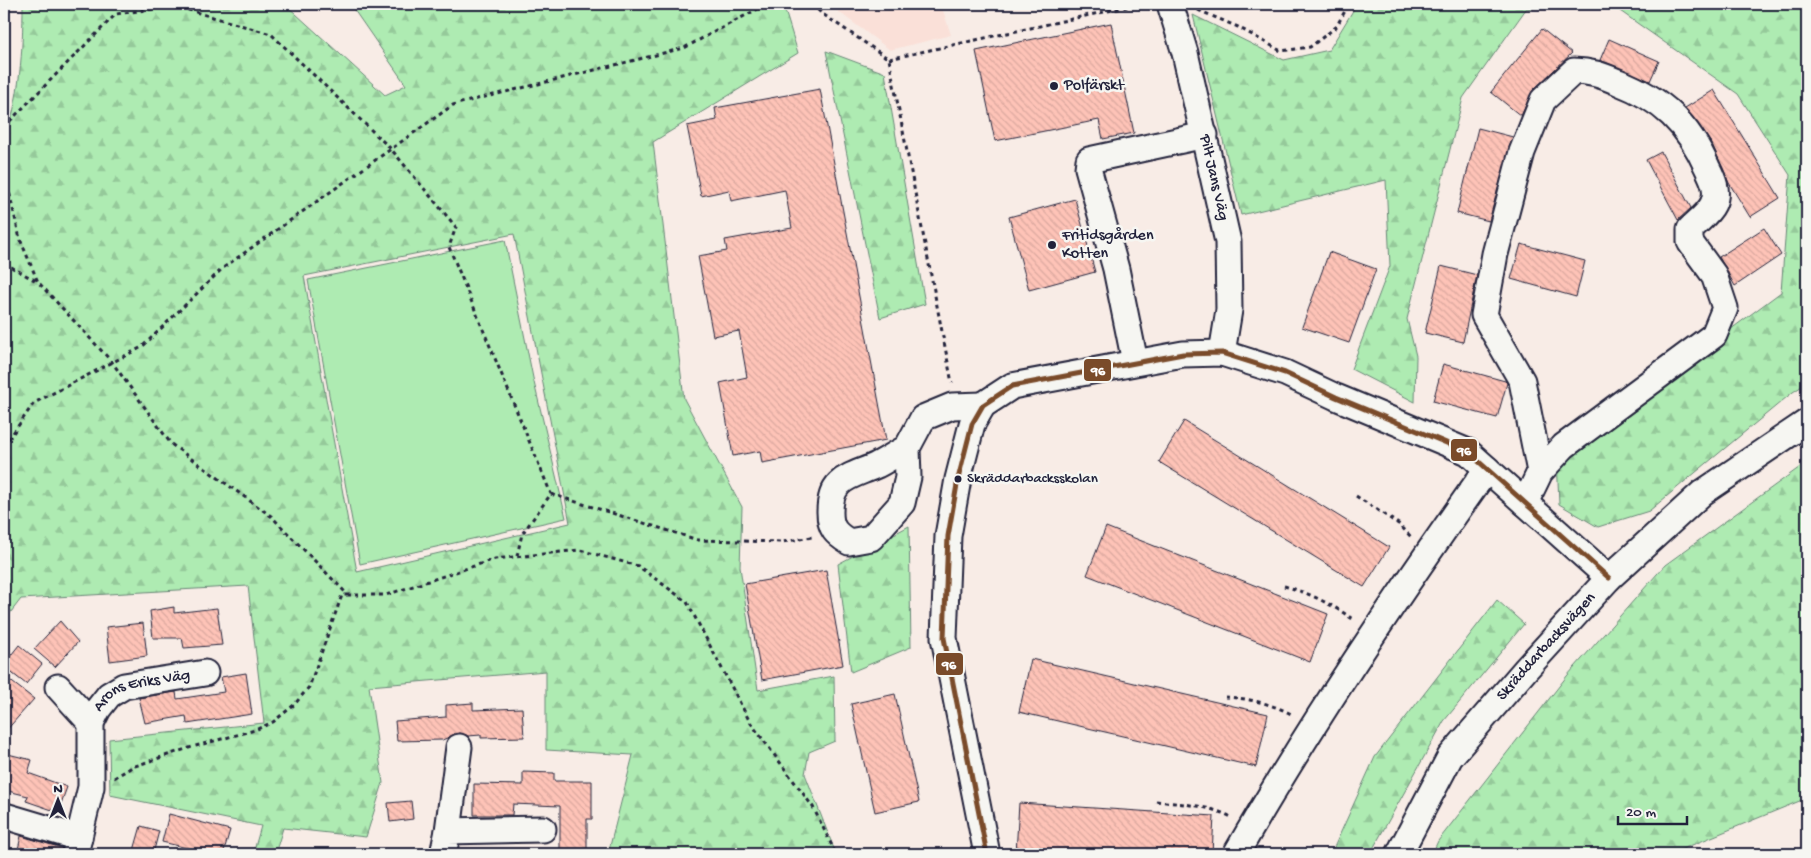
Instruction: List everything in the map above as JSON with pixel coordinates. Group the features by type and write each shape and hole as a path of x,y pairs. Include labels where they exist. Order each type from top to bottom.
{"street":[{"name":"Pilt Jans Väg","path":"1179,5 1185,53 1205,134 1228,242 1229,310 1222,353"},
{"path":"1525,503 1540,472 1564,446 1714,336 1725,308 1714,275 1690,242 1690,230 1713,204 1716,186 1701,153 1678,121 1657,100 1634,88 1590,71 1574,71 1543,100 1522,152 1495,254 1484,315 1522,381 1540,472"},
{"path":"1135,362 1116,269 1088,168 1089,160 1205,134"},
{"path":"907,448 876,465 849,475 834,489 830,505 830,520 834,533 849,542 871,538 902,503 908,477 907,448 923,418 952,406 983,404 1012,386 1183,354 1222,353 1285,373 1336,397 1468,452 1610,578"},
{"path":"983,404 972,424 958,479 948,536 944,638 987,854"},
{"name":"Skräddarbacksvägen","path":"1399,854 1450,757 1526,669 1610,578 1702,493 1807,422"},
{"path":"1236,854 1313,726 1427,554 1487,469"},
{"name":"Arons Eriks Väg","path":"5,816 77,846 90,787 90,723 109,695 124,686 204,673"},
{"name":"Arons Eriks Väg","path":"58,688 90,723"},
{"path":"460,747 445,843 542,830"}],"path":[{"path":"4,93 5,4"},
{"path":"4,446 34,403 142,347 223,268 453,105 684,48 767,4"},
{"path":"812,4 820,13 889,59 1140,4"},
{"path":"1179,5 1238,27 1281,51 1310,47 1336,27 1349,4"},
{"path":"4,127 116,14 175,6 271,34 391,149 456,227 449,247 551,494"},
{"path":"4,170 20,239 38,282"},
{"path":"4,263 38,282 112,362 171,444 271,516 348,595"},
{"path":"551,494 698,540 782,542 834,533"},
{"path":"517,556 522,534 551,494"},
{"path":"1356,496 1400,524 1427,554"},
{"path":"90,787 98,786 132,767 192,747 255,730 273,722 294,705 308,687 342,595 386,595 494,559 580,550 638,566 688,602 750,722 813,807 836,854"},
{"path":"1284,586 1301,591 1339,610 1373,634"},
{"path":"1225,697 1241,698 1283,709 1313,726"},
{"path":"1156,801 1191,804 1220,811 1252,827"}],"shaded area":[{"path":"828,4 941,4 951,35 890,50"}],"green space":[{"path":"23,4 285,4 385,95 406,85 350,4 783,4 798,53 653,142 684,399 742,507 740,567 758,690 834,676 835,741 809,752 805,774 836,854 608,854 633,755 546,750 546,671 369,686 383,783 366,837 283,828 275,854 253,854 261,826 110,795 109,739 264,723 248,586 21,599 4,621 4,143 14,109 20,74","holes":["514,234 570,523 357,572 304,276"]},
{"path":"1357,4 1561,4 1526,9 1463,98 1407,319 1416,356 1415,402 1351,369 1390,266 1386,180 1241,215 1193,15 1284,60 1329,50"},
{"path":"1610,4 1807,4 1807,383 1793,392 1649,511 1598,527 1559,504 1557,458 1781,292 1790,175 1738,94"},
{"path":"826,51 885,73 925,304 880,318"},
{"path":"505,240 533,378 566,518 360,564 308,280"},
{"path":"1807,462 1807,798 1670,854 1432,854 1438,841 1567,676 1665,565"},
{"path":"909,526 911,647 851,672 838,564"},
{"path":"1497,600 1524,624 1444,721 1370,854 1331,854 1375,757"}],"building":[{"name":"Polfärskt","path":"1111,23 1134,133 1103,139 1099,120 995,141 976,51"},
{"path":"1542,29 1572,53 1533,90 1521,116 1491,92"},
{"path":"1609,39 1659,61 1650,81 1600,60"},
{"path":"820,89 886,440 762,463 760,451 733,456 720,383 747,377 739,331 713,336 698,256 727,251 725,240 792,228 785,190 731,201 729,190 701,196 687,126 717,120 715,108"},
{"path":"1714,90 1780,198 1750,217 1729,183 1712,144 1685,108"},
{"path":"1478,128 1513,137 1489,221 1457,213"},
{"path":"1661,152 1691,208 1678,220 1646,160"},
{"name":"Fritidsgården Kotten","path":"1075,199 1095,272 1029,290 1009,217"},
{"path":"1764,228 1781,255 1735,286 1719,257"},
{"path":"1521,244 1585,261 1576,297 1511,279"},
{"path":"1329,252 1376,269 1349,343 1302,327"},
{"path":"1441,266 1477,275 1463,342 1425,333"},
{"path":"1443,364 1507,383 1497,418 1433,401"},
{"path":"1184,421 1389,547 1364,587 1159,462"},
{"path":"1106,527 1328,614 1310,662 1087,575"},
{"path":"826,570 843,665 762,680 745,584"},
{"path":"174,607 174,613 217,608 222,645 184,648 182,638 153,638 150,611"},
{"path":"60,621 78,642 55,667 34,649"},
{"path":"143,623 147,656 110,661 106,627"},
{"path":"19,645 42,664 26,684 4,667 4,664"},
{"path":"1031,659 1268,714 1256,767 1019,712"},
{"path":"246,673 252,714 187,724 186,716 145,723 139,698 176,692 177,699 224,692 221,677"},
{"path":"4,676 34,699 4,733"},
{"path":"895,694 919,802 875,812 851,704"},
{"path":"473,703 473,710 522,708 524,737 481,738 481,735 468,736 460,733 442,740 397,741 395,721 446,717 446,705"},
{"path":"8,754 32,760 28,773 67,787 58,812 26,801 28,796 4,790 4,769"},
{"path":"523,772 554,773 554,781 592,781 592,819 587,819 587,854 560,854 560,806 513,804 512,815 474,815 474,784 523,785"},
{"path":"411,801 413,819 390,822 388,803"},
{"path":"1019,803 1214,816 1212,854 1016,853"},
{"path":"169,814 230,830 223,854 195,854 196,850 162,842"},
{"path":"141,826 159,831 153,854 133,854"},
{"path":"21,836 62,848 61,854 17,854"}],"transit line":[{"name":"96","path":"987,854 944,638 948,536 958,479 972,424 983,405 1012,386 1183,354 1222,353 1285,373 1336,397 1468,452 1609,578"}],"place":[{"name":"Polfärskt","path":"1054,86"},
{"name":"Fritidsgården Kotten","path":"1052,245"},
{"name":"Skräddarbacksskolan","path":"958,479"}]}
